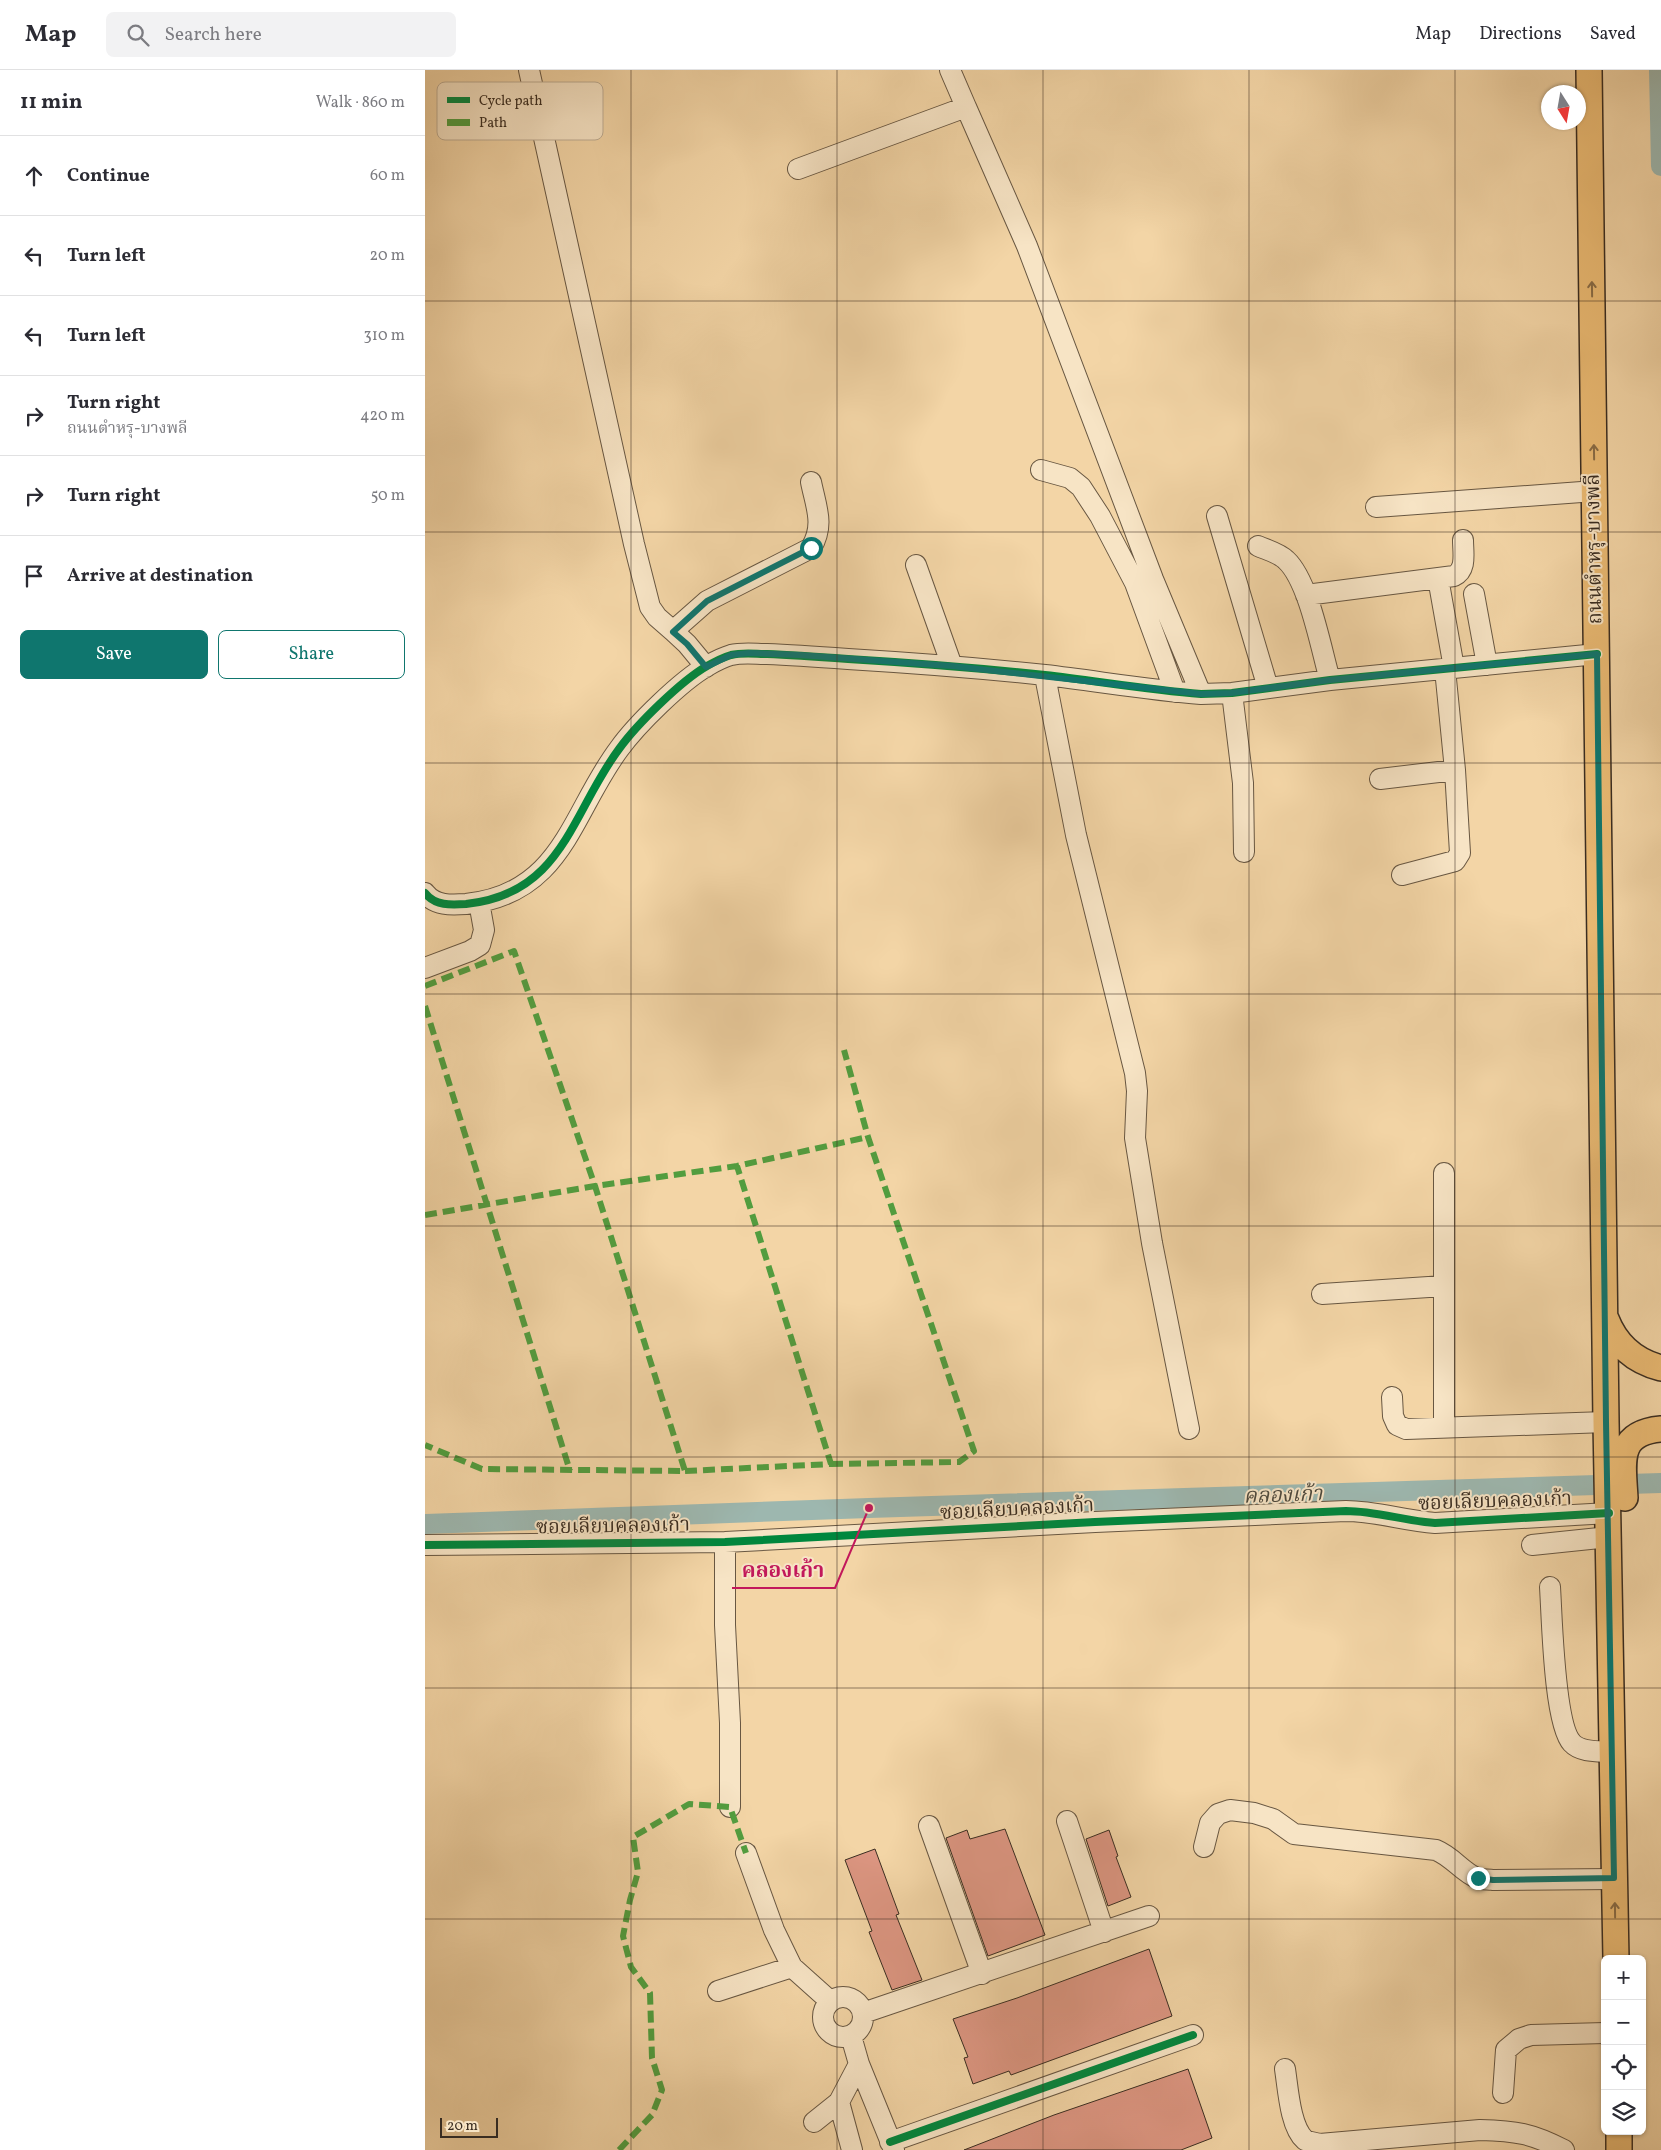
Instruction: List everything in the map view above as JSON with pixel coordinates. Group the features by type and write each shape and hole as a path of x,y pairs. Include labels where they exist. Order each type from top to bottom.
{"main road":[{"name":"ถนนตำหรุ-บางพลี","path":"1589,70 1606,1422 1616,1463 1614,1506 1609,1538 1616,1955"},
{"path":"1605,1317 1615,1339 1632,1355 1652,1365"},
{"path":"1616,1463 1635,1436 1653,1430"},
{"path":"1610,1610 1619,1593 1626,1568 1614,1506"},
{"path":"1619,2135 1619,2150"}],"street":[{"path":"950,70 1027,246 1153,579 1201,694"},
{"path":"798,169 966,108"},
{"path":"544,140 650,607 657,617 687,644 706,667"},
{"path":"1041,470 1070,478 1081,487 1100,516 1135,583 1175,692"},
{"path":"673,632 707,601 811,548 818,537 820,524 811,482"},
{"path":"1376,506 1595,491"},
{"path":"1217,516 1268,688"},
{"path":"1306,595 1454,576 1460,573 1463,568 1463,540"},
{"path":"1258,546 1285,558 1293,568 1306,595 1330,680"},
{"path":"916,565 952,666"},
{"path":"1403,875 1455,861 1460,853 1449,668 1438,578"},
{"path":"1474,594 1487,665"},
{"path":"426,896 449,905 479,902 507,894 531,881 554,858 569,837 619,749 654,710 706,667 731,655 749,653 952,666 1201,694 1231,693 1330,680 1597,654"},
{"path":"1045,676 1076,835 1135,1073 1137,1091 1135,1138 1152,1243 1189,1428"},
{"path":"1231,693 1243,783 1244,852"},
{"path":"1380,779 1455,770"},
{"path":"425,968 470,951 480,945 484,930 479,902"},
{"path":"1444,1173 1444,1427"},
{"path":"1322,1294 1443,1286"},
{"path":"1391,1397 1393,1416 1397,1425 1406,1429 1606,1422"},
{"name":"ซอยเลียบคลองเก้า","path":"425,1545 725,1542 1346,1510 1363,1511 1407,1521 1435,1524 1614,1506"},
{"path":"1532,1545 1609,1538"},
{"path":"725,1542 725,1626 731,1723 730,1807"},
{"path":"1550,1587 1559,1708 1564,1731 1572,1743 1581,1749 1612,1752"},
{"path":"1204,1846 1210,1823 1218,1814 1230,1810 1254,1813 1273,1819 1293,1834 1436,1850 1449,1856 1463,1869 1478,1878 1493,1880 1614,1878"},
{"path":"1067,1821 1104,1932"},
{"path":"929,1826 982,1974"},
{"path":"747,1853 774,1930 792,1967 830,2001"},
{"path":"863,2013 1149,1916"},
{"path":"718,1991 792,1967"},
{"path":"839,1997 850,1998 858,2004 863,2013 863,2022 859,2030 851,2036 843,2038 828,2032 823,2024 822,2016 825,2007 830,2001 839,1997"},
{"path":"1503,2093 1506,2050 1519,2039 1531,2035 1601,2033"},
{"path":"851,2036 859,2064 892,2146 1193,2035"},
{"path":"814,2122 839,2102 859,2064"},
{"path":"1285,2069 1297,2129 1306,2140 1320,2144 1480,2130 1503,2130 1526,2133 1546,2140 1564,2150"},
{"path":"839,2102 852,2150"}],"building":[{"path":"1005,1829 1045,1935 988,1956 946,1838 967,1830 970,1839"},
{"path":"1109,1830 1118,1856 1116,1857 1131,1897 1108,1906 1086,1839"},
{"path":"875,1849 899,1914 896,1915 922,1980 892,1990 869,1932 872,1931 845,1860"},
{"path":"1149,1949 1172,2016 1011,2075 1009,2071 973,2084 964,2058 968,2057 953,2019 1017,1998"},
{"path":"1188,2069 1212,2138 1181,2150 964,2150 1054,2115"}],"waterway":[{"path":"1659,70 1661,166"},
{"name":"คลองเก้า","path":"425,1524 1661,1483"}],"marked path":[{"path":"425,986 514,951 595,1186 685,1471 482,1469 425,1445"},
{"path":"425,1006 570,1471"},
{"path":"831,1464 959,1462 974,1451 868,1137 844,1050"},
{"path":"425,1215 595,1186 737,1166 868,1137"},
{"path":"685,1471 831,1464 737,1166"},
{"path":"619,2150 652,2115 662,2090 652,2058 650,1993 631,1967 623,1936 638,1872 633,1837 689,1804 730,1807 746,1853"}],"cycle path":[{"path":"425,893 438,902 466,904 498,897 524,885 544,867 561,847 603,774 627,739 660,704 696,673 731,655 745,653 787,655 947,666 1045,675 1201,694 1232,693 1330,680 1597,654"},
{"path":"425,1545 725,1542 1095,1522 1346,1511 1435,1523 1609,1513"},
{"path":"890,2142 1193,2035"}],"place":[{"name":"คลองเก้า","path":"869,1508"}],"route":[{"path":"811,548 707,601 673,632 687,644 706,667 731,655 749,653 799,655 952,666 1201,694 1231,693 1330,680 1597,654 1606,1422 1614,1878 1493,1880 1478,1878"}]}
